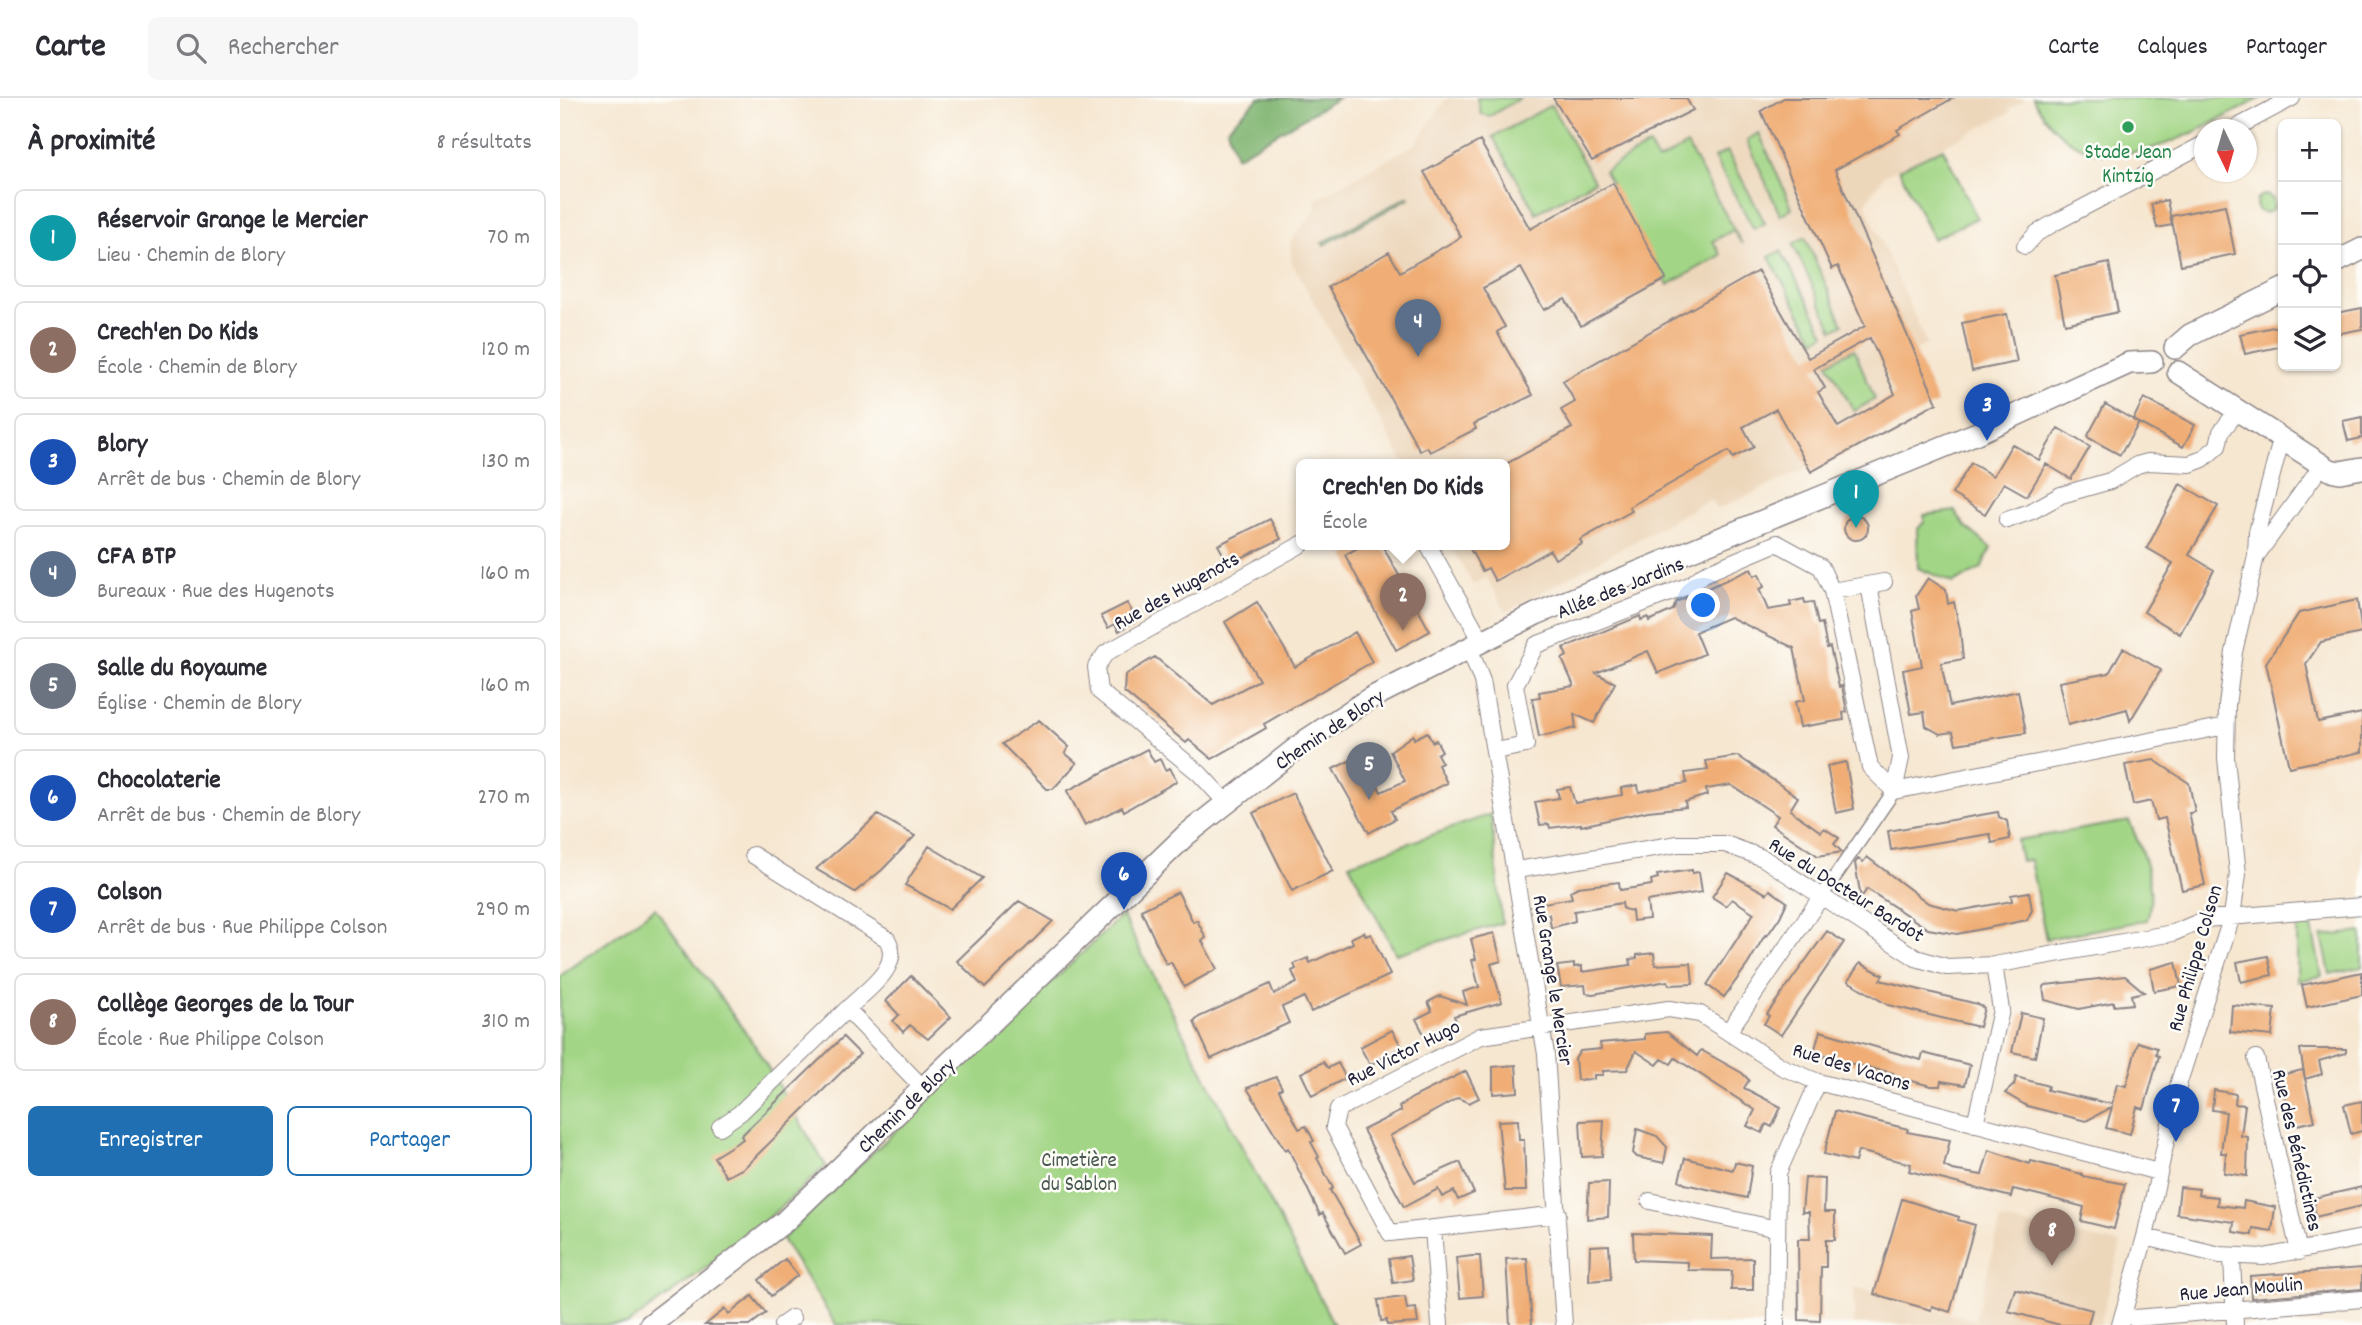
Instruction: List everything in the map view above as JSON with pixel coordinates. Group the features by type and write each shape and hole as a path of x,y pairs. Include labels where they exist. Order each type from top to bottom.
{"street":[{"path":"2253,119 2292,98"},
{"path":"2025,246 2037,233 2054,223 2194,149"},
{"path":"2341,259 2362,248"},
{"path":"2178,372 2168,376 2160,374 2152,362 2161,348 2175,348 2190,335 2278,291"},
{"path":"2175,348 2182,359 2178,372"},
{"name":"Chemin de Blory","path":"660,1322 784,1222 1151,868 1226,802 1308,739 1369,699 1536,614 1977,433 2129,363 2152,362"},
{"path":"2178,372 2322,465 2340,472 2362,468"},
{"path":"2007,520 2032,511 2061,495 2110,481 2148,462 2190,464 2203,460 2218,446 2221,432 2238,410"},
{"name":"Rue Philippe Colson","path":"2122,1320 2145,1237 2179,1082 2232,916 2238,874 2229,803 2226,726 2234,652 2256,556 2257,532 2281,440"},
{"name":"Rue Philippe Colson","path":"2256,556 2322,465"},
{"name":"Allée des Jardins","path":"1495,751 1526,745 1515,685 1536,645 1690,584 1704,573 1777,543 1821,567 1832,591 1870,767 1894,791"},
{"name":"Rue des Hugenots","path":"1226,802 1199,773 1099,691 1096,667 1106,653 1296,547"},
{"name":"Rue Grange le Mercier","path":"1430,550 1475,643 1516,870 1542,1026 1558,1214 1564,1325"},
{"path":"1728,1032 1894,791 1901,758 1877,583 1832,591"},
{"path":"1894,791 2226,726"},
{"name":"Rue du Docteur Bardot","path":"1516,870 1678,844 1726,844 1763,858 1916,958 1947,967 1994,965 2173,933 2200,920 2362,905"},
{"path":"720,1127 740,1113 890,964 891,947 883,935 753,855"},
{"path":"1975,1124 2001,1010 1994,965"},
{"path":"847,1009 923,1088"},
{"name":"Rue des Vacons","path":"1542,1026 1669,1009 1688,1010 1700,1014 1782,1067 1818,1082 2158,1172"},
{"name":"Rue Victor Hugo","path":"1542,1026 1481,1035 1338,1109 1334,1127 1390,1233 1558,1214"},
{"name":"Rue des Bénédictines","path":"2256,1058 2299,1251"},
{"path":"1776,1325 1778,1173 1818,1082"},
{"path":"1650,1201 1777,1229"},
{"path":"1433,1228 1440,1325"},
{"name":"Rue des Bénédictines","path":"2145,1237 2232,1257 2264,1257 2362,1238"},
{"path":"2232,1257 2234,1317"},
{"name":"Rue Jean Moulin","path":"2122,1320 2234,1317 2362,1299"}],"shaded area":[{"path":"1447,98 2023,98 2025,101 2009,108 2011,112 1885,175 1865,204 1927,344 1915,351 1937,403 1811,472 1808,468 1716,510 1711,499 1506,612 1486,577 1473,585 1453,550 1510,550 1510,459 1402,459 1292,263 1290,242 1315,211 1316,199 1415,144"},
{"path":"2001,1220 2121,1244 2100,1325 1854,1325 1854,1287 1975,1320"}],"green space":[{"path":"1259,98 1338,98 1236,157 1227,128"},
{"path":"1477,98 1520,98 1490,116 1481,114"},
{"name":"Stade Jean Kintzig","path":"2033,98 2261,98 2220,119 2194,119 2194,132 2140,151 2110,154 2081,147 2056,129"},
{"path":"1551,105 1594,181 1536,213 1493,137"},
{"path":"1759,133 1792,208 1780,215 1747,140"},
{"path":"1649,145 1658,161 1687,145 1742,244 1733,230 1713,241 1721,255 1668,285 1604,171"},
{"path":"1943,148 1977,218 1933,239 1899,169"},
{"path":"1727,151 1765,223 1754,229 1714,158"},
{"path":"2261,195 2269,195 2274,204 2272,211 2261,213 2256,208 2256,200"},
{"path":"1408,196 1409,198 1324,245 1322,243"},
{"path":"1805,237 1843,324 1833,330 1793,244"},
{"path":"1781,251 1825,334 1815,340 1769,257"},
{"path":"1854,349 1875,399 1854,411 1828,363"},
{"path":"1955,511 1966,527 1991,548 1981,569 1953,583 1918,568 1917,530 1924,522 1924,515"},
{"path":"1491,814 1502,923 1396,954 1349,864"},
{"path":"2129,821 2147,870 2150,908 2147,920 2046,939 2030,860 2021,861 2017,840"},
{"path":"655,908 754,1044 826,1166 742,1242 627,1325 560,1325 560,976"},
{"name":"Cimetière du Sablon","path":"1122,915 1334,1325 836,1325 782,1239"},
{"path":"2311,923 2322,976 2297,981 2297,924"},
{"path":"2362,932 2362,967 2330,974 2322,936"}],"building":[{"path":"1553,98 1686,98 1693,110 1592,161"},
{"path":"1784,98 1953,98 1897,130 1900,134 1835,170 1937,403 1811,472 1776,409 1743,427 1754,447 1733,458 1729,451 1629,507 1632,511 1580,540 1582,544 1555,559 1550,550 1495,581 1488,568 1482,571 1471,550 1510,550 1510,462 1572,428 1561,410 1575,402 1563,381 1758,271 1808,358 1865,326 1838,266 1832,269 1761,111","holes":["1870,338 1895,394 1838,427 1818,392 1825,388 1814,369"]},
{"path":"1480,141 1530,229 1613,183 1666,279 1581,326 1565,299 1544,310 1521,268 1483,288 1505,327 1497,332 1533,395 1474,424 1476,429 1430,452 1427,447 1420,451 1328,287 1389,252 1400,272 1461,237 1424,172"},
{"path":"2167,200 2172,225 2157,228 2151,204"},
{"path":"2225,205 2235,254 2181,265 2171,216"},
{"path":"2109,263 2118,312 2065,324 2055,275"},
{"path":"2362,308 2362,329 2341,333 2341,312"},
{"path":"2007,314 2017,362 1972,371 1962,323"},
{"path":"2278,326 2278,347 2245,354 2240,334"},
{"path":"2144,398 2195,425 2183,447 2133,420"},
{"path":"2105,404 2139,423 2120,455 2087,437"},
{"path":"2362,417 2362,438 2348,441 2343,421"},
{"path":"2058,428 2090,447 2071,479 2046,464 2027,496 2004,483 1985,514 1952,494 1971,463 1993,476 2012,444 2039,460"},
{"path":"2180,484 2218,506 2189,555 2214,570 2180,634 2144,612 2173,563 2147,548"},
{"path":"1856,516 1864,520 1868,528 1864,536 1856,540 1848,536 1844,528 1848,520"},
{"path":"1270,519 1281,539 1237,560 1235,557 1227,561 1218,545"},
{"path":"1354,550 1385,550 1430,631 1396,650 1345,555"},
{"path":"1751,569 1754,576 1759,574 1764,587 1759,589 1768,610 1791,606 1790,602 1804,599 1805,603 1813,602 1818,624 1822,623 1827,648 1830,647 1839,687 1842,686 1847,712 1843,713 1844,720 1800,727 1795,702 1805,700 1794,648 1730,617 1695,632 1704,654 1690,660 1658,673 1648,651 1596,673 1615,683 1594,723 1574,714 1576,728 1539,737 1532,698 1540,697 1539,692 1574,686 1562,659 1567,656 1563,648 1640,616 1641,620 1648,617 1649,621 1673,610 1676,602"},
{"path":"1928,578 1946,590 1948,604 1954,602 1960,630 1963,659 1941,663 1950,706 2018,691 2026,733 1956,744 1953,732 1940,734 1926,726 1924,712 1911,714 1903,670 1922,666 1912,611 1919,609 1916,596"},
{"path":"2357,600 2362,633 2321,642 2306,664 2318,722 2362,713 2362,752 2289,767 2266,663 2299,613"},
{"path":"1257,602 1295,667 1355,632 1372,662 1264,724 1266,728 1212,759 1189,740 1186,743 1124,692 1125,675 1155,657 1213,705 1259,680 1225,622"},
{"path":"1127,603 1137,620 1119,631 1115,624 1108,628 1101,616"},
{"path":"2123,648 2161,670 2130,721 2127,709 2068,725 2059,682 2109,673"},
{"path":"1039,720 1069,747 1065,753 1077,763 1053,789 1047,789 1002,744"},
{"path":"1427,732 1432,742 1436,740 1442,751 1437,754 1442,763 1438,765 1447,783 1391,811 1395,819 1369,833 1333,769 1355,758 1358,764 1365,761 1381,792 1405,781 1390,751 1413,735 1414,739"},
{"path":"1147,749 1154,762 1160,759 1165,770 1170,768 1177,781 1124,811 1122,807 1085,825 1067,791"},
{"path":"1738,756 1798,797 1790,810 1821,832 1824,828 1839,838 1834,844 1842,852 1818,856 1772,825 1778,816 1731,785 1706,789 1707,795 1685,802 1686,807 1648,811 1581,826 1550,828 1549,824 1540,825 1535,802 1559,798 1557,789 1570,787 1575,803 1622,795 1621,788 1638,785 1639,792 1687,783 1685,773 1708,770 1706,761"},
{"path":"2154,760 2189,783 2195,812 2189,813 2205,885 2182,890 2165,818 2156,820 2151,801 2133,805 2125,765"},
{"path":"1846,762 1854,809 1836,813 1827,766"},
{"path":"1293,793 1333,871 1292,891 1253,813"},
{"path":"1998,812 1999,817 2007,821 2010,839 1992,843 1990,834 1891,850 1888,831"},
{"path":"878,815 915,836 882,870 855,892 816,869"},
{"path":"929,846 982,878 950,909 905,885"},
{"path":"1867,857 1928,903 1958,911 2012,901 2011,895 2029,892 2032,910 2027,920 1957,934 1928,929 1867,889 1861,898 1855,863 1858,859 1863,862"},
{"path":"1692,870 1692,873 1699,872 1702,892 1647,901 1649,919 1633,921 1632,911 1623,909 1622,903 1574,911 1575,921 1551,928 1549,914 1540,916 1538,904 1572,898 1570,891 1578,887 1619,882 1620,890 1652,885 1651,880 1658,878 1657,875"},
{"path":"1728,873 1767,894 1770,890 1787,902 1780,917 1724,997 1707,985 1754,913 1732,899 1726,906 1712,897"},
{"path":"1178,892 1193,922 1197,920 1206,938 1202,941 1217,969 1184,987 1171,962 1166,964 1141,910"},
{"path":"1019,901 1053,921 985,988 957,961"},
{"path":"1827,931 1844,942 1781,1035 1764,1024 1769,1016 1767,1014"},
{"path":"1364,932 1366,936 1371,934 1390,975 1311,1012 1304,997 1282,1007 1289,1023 1211,1059 1194,1022 1199,1017 1270,984 1274,994 1297,983 1292,971 1296,969 1294,964 1308,958 1310,963 1353,943 1351,938"},
{"path":"1494,933 1501,961 1491,964 1502,1002 1454,1016 1456,1021 1444,1030 1425,1036 1416,1019 1432,1011 1428,1002 1440,996 1467,1005 1463,992 1479,987 1472,960 1476,959 1471,939"},
{"path":"1654,953 1655,965 1691,963 1693,984 1669,985 1668,981 1593,994 1586,993 1585,985 1561,987 1557,966 1574,964 1574,967 1582,966 1582,972 1631,965 1630,959 1637,958 1637,955"},
{"path":"2268,956 2272,975 2241,982 2237,962"},
{"path":"2176,962 2181,986 2154,991 2150,969"},
{"path":"1860,963 1883,975 1880,980 1977,1004 1984,1008 1979,1027 1888,1005 1848,981"},
{"path":"2362,972 2362,995 2307,1007 2302,985"},
{"path":"911,976 951,1017 928,1039 910,1025 903,1032 893,1021 899,1015 886,1001"},
{"path":"2125,976 2144,992 2131,995 2133,1004 2114,1006 2114,1002 2079,1009 2045,1000 2043,987 2046,985"},
{"path":"2232,1005 2275,1009 2272,1036 2230,1032"},
{"path":"2021,1013 2043,1018 2035,1057 2012,1052"},
{"path":"1392,1030 1402,1047 1370,1065 1360,1047"},
{"path":"1820,1031 1921,1060 1923,1053 1970,1065 1965,1085 1941,1081 1940,1086 1931,1086 1900,1078 1893,1073 1825,1058 1826,1055 1814,1052"},
{"path":"1667,1032 1697,1056 1701,1050 1742,1073 1749,1080 1744,1088 1781,1107 1772,1127 1766,1124 1762,1133 1747,1126 1755,1110 1675,1058 1671,1064 1662,1059 1657,1065 1636,1051 1627,1070 1603,1071 1603,1075 1594,1075 1594,1079 1577,1080 1575,1059 1580,1051 1601,1049 1600,1043 1645,1039 1645,1034"},
{"path":"843,1037 860,1054 744,1168 726,1177 714,1157 743,1139 741,1136"},
{"path":"2138,1042 2157,1048 2156,1055 2159,1056 2144,1109 2137,1107 2130,1134 2106,1128 2112,1107 2086,1121 2027,1106 2005,1093 2014,1085 2016,1077 2048,1086 2047,1090 2112,1104 2117,1084 2126,1086"},
{"path":"2300,1049 2346,1049 2346,1053 2319,1061 2322,1074 2305,1079"},
{"path":"1323,1062 1328,1068 1338,1063 1346,1078 1312,1096 1301,1073"},
{"path":"1516,1065 1518,1092 1493,1094 1493,1067"},
{"path":"2303,1070 2315,1121 2292,1126 2280,1075"},
{"path":"1466,1071 1479,1098 1469,1103 1458,1098 1390,1136 1415,1182 1460,1162 1474,1193 1458,1200 1454,1191 1442,1197 1438,1189 1404,1207 1363,1130 1401,1111 1399,1107 1412,1098"},
{"path":"1276,1077 1282,1088 1279,1090 1299,1129 1306,1126 1314,1141 1311,1142 1319,1157 1317,1158 1333,1188 1330,1190 1361,1244 1345,1253 1323,1213 1320,1215 1288,1148 1285,1150 1247,1088"},
{"path":"2214,1090 2236,1094 2235,1104 2245,1105 2241,1136 2248,1137 2247,1176 2224,1173 2226,1153 2221,1153 2226,1112 2212,1110"},
{"path":"2362,1101 2362,1131 2351,1134 2344,1105"},
{"path":"1835,1111 1908,1129 1907,1132 1950,1140 1944,1166 1952,1170 1982,1175 1989,1150 2030,1164 2031,1161 2082,1176 2125,1184 2114,1229 2081,1221 2084,1207 2039,1195 2013,1189 2011,1197 1909,1171 1911,1164 1858,1151 1855,1162 1824,1154"},
{"path":"1518,1120 1519,1140 1524,1140 1526,1191 1505,1191 1498,1121"},
{"path":"1604,1120 1602,1156 1582,1157 1580,1121"},
{"path":"1637,1129 1657,1136 1667,1147 1664,1163 1637,1157 1633,1153"},
{"path":"1685,1158 1733,1170 1735,1162 1752,1166 1747,1198 1685,1184 1679,1180"},
{"path":"1805,1178 1825,1179 1824,1212 1835,1212 1835,1240 1826,1240 1826,1267 1821,1267 1820,1321 1799,1320 1798,1239 1810,1239 1809,1212 1802,1212"},
{"path":"1609,1182 1608,1217 1587,1219 1589,1183"},
{"path":"2180,1187 2199,1189 2198,1195 2218,1197 2217,1205 2243,1208 2244,1201 2275,1207 2272,1231 2253,1228 2252,1235 2233,1232 2234,1222 2177,1214"},
{"path":"2362,1187 2362,1206 2315,1217 2314,1198"},
{"path":"1902,1199 1959,1217 1958,1220 1975,1225 1950,1312 1932,1306 1931,1310 1874,1294"},
{"path":"1633,1233 1712,1236 1711,1259 1753,1258 1753,1290 1731,1290 1732,1271 1688,1270 1688,1262 1634,1260"},
{"path":"1609,1245 1611,1279 1589,1281 1590,1246"},
{"path":"1409,1256 1413,1280 1393,1283 1389,1259"},
{"path":"1480,1256 1483,1296 1460,1298 1456,1258"},
{"path":"1527,1258 1532,1325 1510,1325 1506,1259"},
{"path":"785,1259 798,1275 771,1296 759,1280"},
{"path":"2362,1268 2362,1289 2251,1298 2250,1276"},
{"path":"2015,1289 2092,1310 2088,1325 2060,1325 2008,1311"},
{"path":"752,1296 766,1313 750,1325 705,1325 725,1309 729,1314"},
{"path":"1405,1297 1407,1309 1416,1308 1418,1323 1387,1325 1387,1320 1381,1321 1378,1300"}],"place":[{"name":"Stade Jean Kintzig","path":"2128,127"},
{"name":"CFA BTP","path":"1418,357"},
{"name":"Blory","path":"1987,441"},
{"name":"Réservoir Grange le Mercier","path":"1856,528"},
{"name":"Crech'en Do Kids","path":"1403,631"},
{"name":"Salle du Royaume","path":"1369,800"},
{"name":"Chocolaterie","path":"1124,910"},
{"name":"Colson","path":"2176,1142"},
{"name":"Collège Georges de la Tour","path":"2052,1266"}]}
